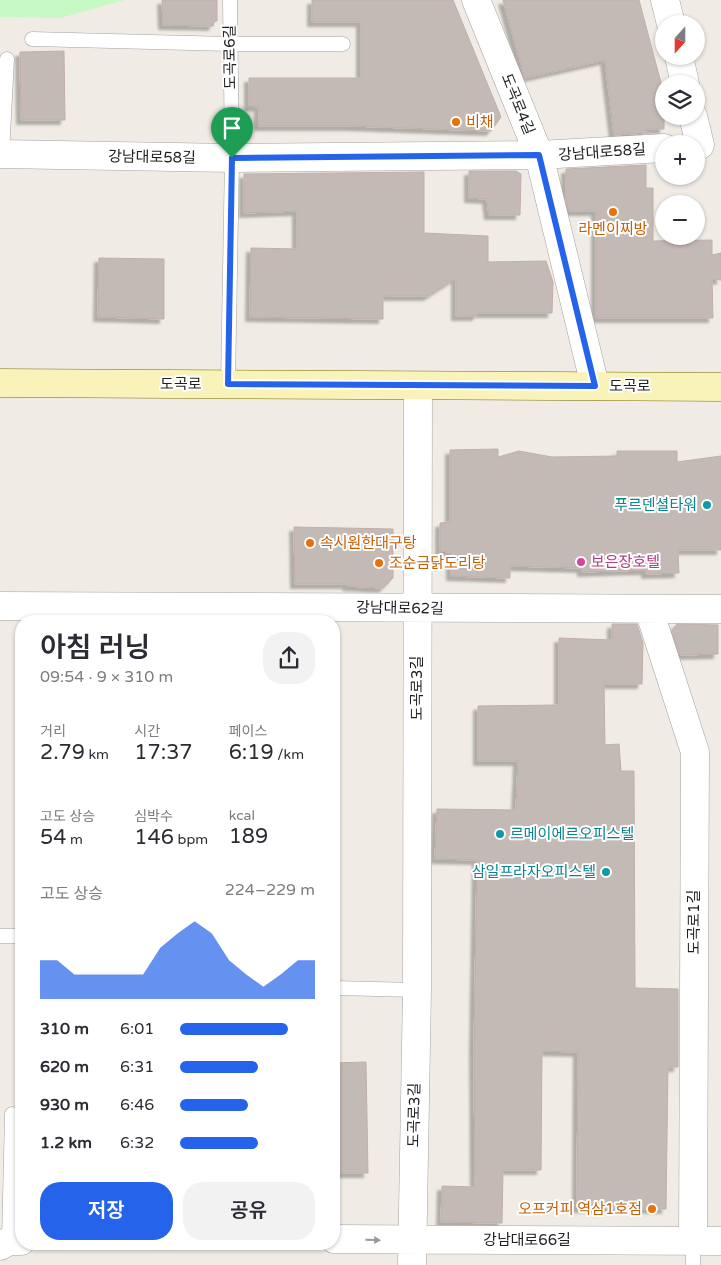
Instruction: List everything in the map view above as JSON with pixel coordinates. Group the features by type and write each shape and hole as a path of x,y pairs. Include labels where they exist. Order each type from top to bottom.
{"main road":[{"name":"도곡로","path":"0,383 721,387"}],"street":[{"name":"도곡로4길","path":"476,0 539,155 595,386"},
{"path":"665,0 669,15"},
{"path":"697,125 706,145"},
{"name":"강남대로58길","path":"1,154 232,158 539,155 655,149"},
{"name":"도곡로3길","path":"412,1252 416,990 418,386"},
{"name":"강남대로62길","path":"0,606 79,614 417,608 721,609"},
{"name":"도곡로1길","path":"649,610 695,752 693,1253"},
{"name":"강남대로66길","path":"340,1240 412,1252 693,1253 721,1241"}],"lane":[{"name":"도곡로6길","path":"228,384 232,158 230,0"},
{"path":"32,39 230,44 343,44"},
{"path":"1,154 7,59"},
{"path":"0,936 15,936"},
{"path":"340,988 416,990"},
{"path":"10,1242 12,1114"}],"green space":[{"path":"0,0 125,0 60,18 0,17"}],"building":[{"path":"162,0 217,0 217,21 214,22 213,26 163,25"},
{"path":"312,0 453,0 501,117 491,131 351,126 259,126 259,107 249,106 249,78 361,78 361,22 312,22"},
{"path":"503,0 639,0 659,75 655,75 655,125 664,125 664,129 646,129 646,133 614,135 605,60 525,78"},
{"path":"64,51 65,120 21,120 20,52"},
{"path":"646,165 646,188 653,188 653,241 655,241 655,245 705,245 705,240 712,240 712,255 721,253 721,280 712,279 713,318 596,318 596,211 569,211 566,200 566,169"},
{"path":"469,171 516,171 521,174 520,215 489,215 487,199 469,198"},
{"path":"424,172 424,233 488,236 488,262 546,261 553,282 552,313 478,313 477,316 456,316 456,278 428,296 383,297 383,319 250,317 251,248 297,249 297,211 244,213 244,174"},
{"path":"99,258 164,259 164,319 98,317"},
{"path":"498,449 498,457 519,451 552,457 617,456 617,451 677,451 677,462 721,456 721,550 678,550 679,573 646,574 646,570 582,572 582,568 510,566 510,578 451,576 451,552 440,551 440,523 450,522 450,450"},
{"path":"294,527 393,529 393,578 383,588 347,586 347,584 295,584"},
{"path":"612,624 637,624 643,643 642,684 604,684 605,745 619,744 621,771 634,771 635,988 678,989 678,1067 668,1067 666,1209 577,1208 578,1052 542,1051 541,1170 503,1170 502,1223 441,1222 442,1186 475,1187 474,1050 477,860 435,859 437,809 516,810 518,761 478,761 478,706 559,705 559,638 612,640"},
{"path":"677,624 718,625 718,654 680,655 672,630"},
{"path":"366,1062 368,1173 340,1173 340,1063"}],"place":[{"name":"비채","path":"456,122"},
{"name":"라멘이찌방","path":"613,212"},
{"name":"푸르덴셜타워","path":"707,505"},
{"name":"속시원한대구탕","path":"310,543"},
{"name":"보은장호텔","path":"581,562"},
{"name":"조순금닭도리탕","path":"379,563"},
{"name":"르메이에르오피스텔","path":"500,834"},
{"name":"삼일프라자오피스텔","path":"606,872"},
{"name":"오프커피 역삼1호점","path":"652,1209"}],"route":[{"path":"539,155 595,386 228,384 232,158 539,155"}]}
